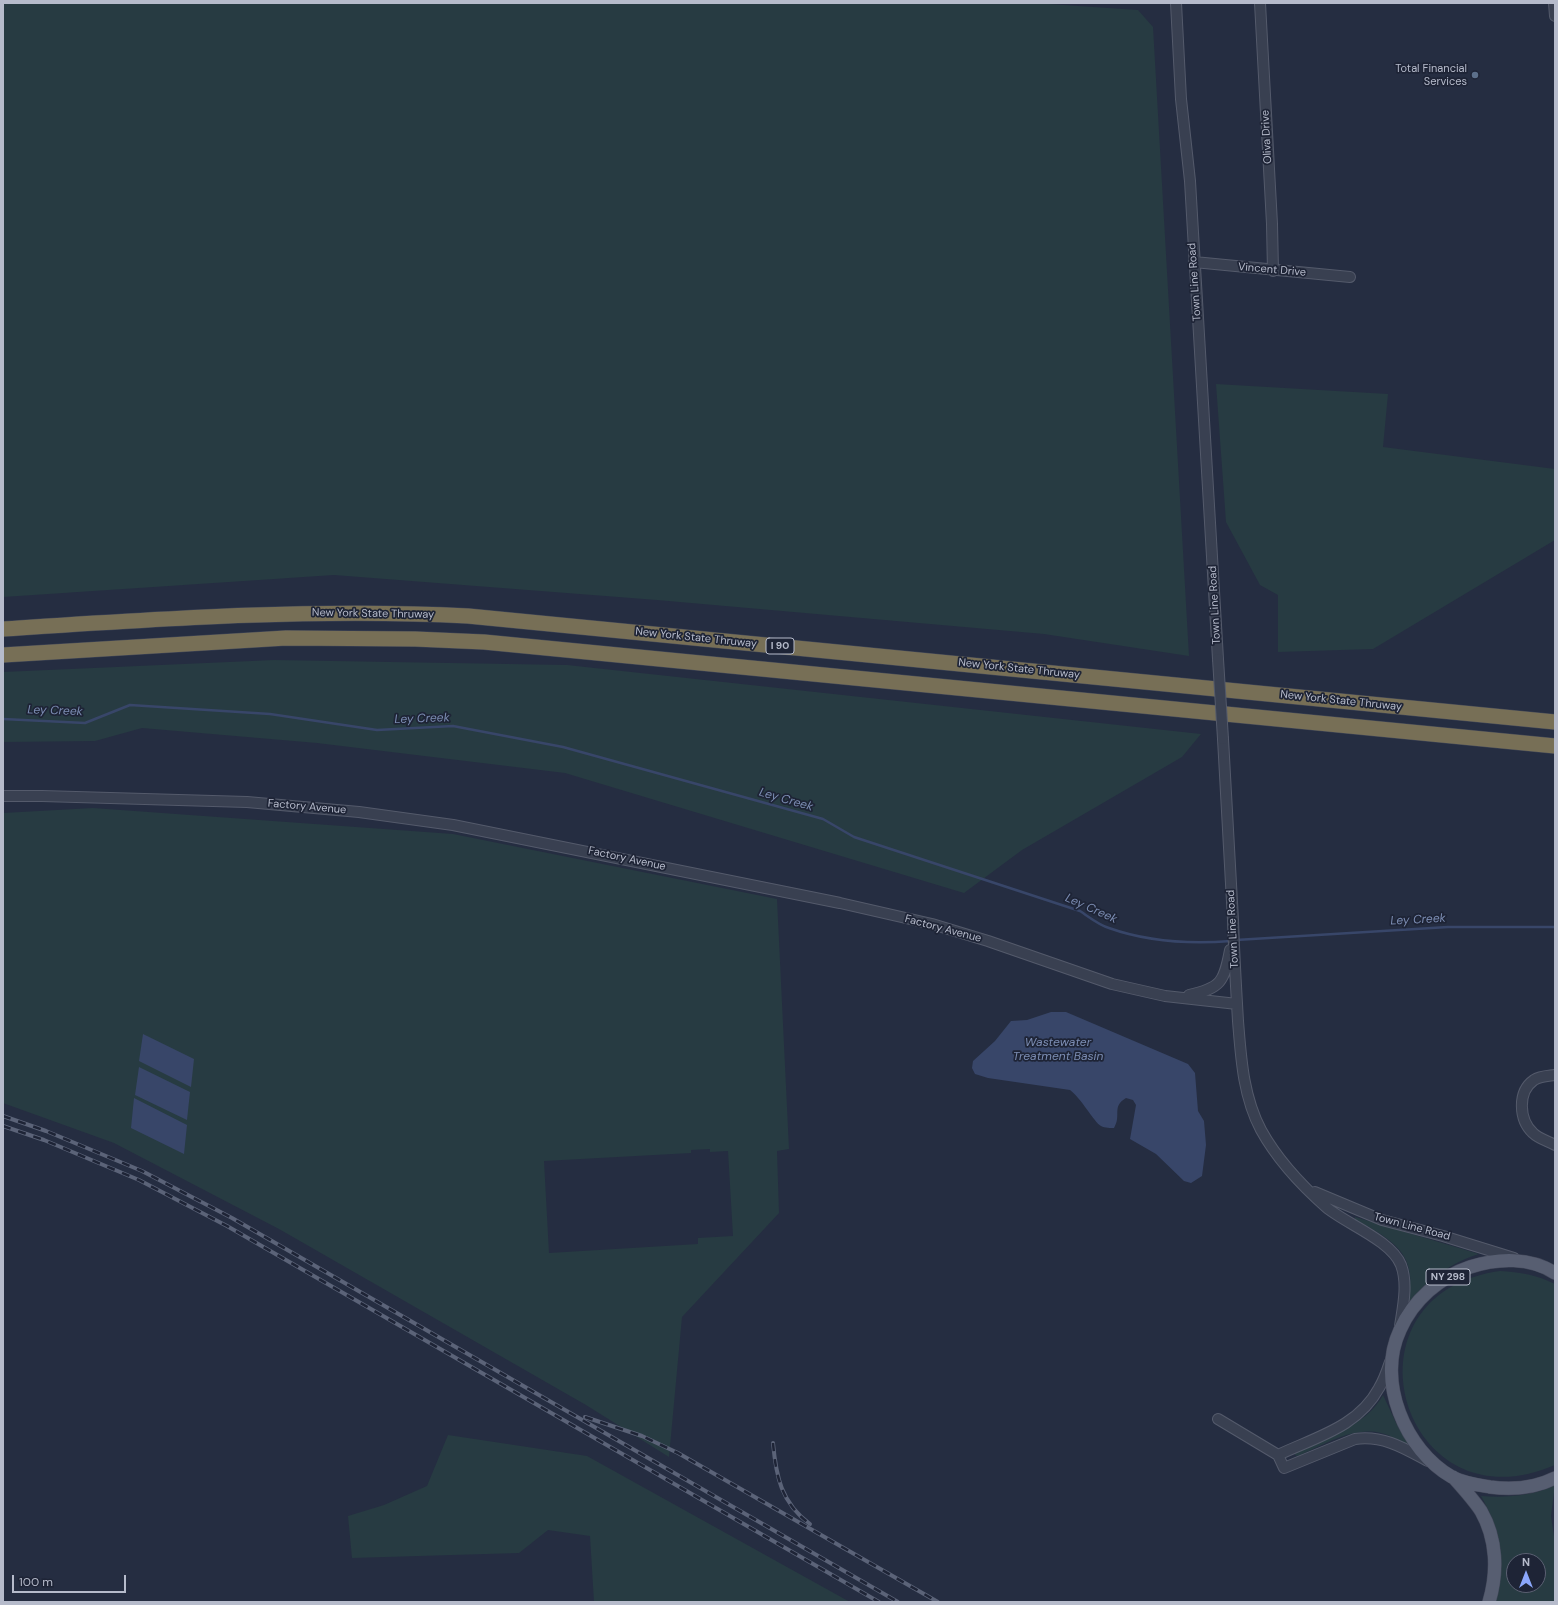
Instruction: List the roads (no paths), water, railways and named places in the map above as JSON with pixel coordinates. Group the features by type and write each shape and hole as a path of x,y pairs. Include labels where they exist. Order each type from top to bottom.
{"highway":[{"name":"New York State Thruway","path":"3,629 285,613 399,613 468,616 1555,722"},
{"name":"I 90","path":"3,655 286,638 400,638 484,642 1555,746"}],"main road":[{"name":"NY 298","path":"1489,1602 1495,1570 1492,1536 1481,1512 1453,1477 1433,1464 1406,1430 1399,1411 1392,1381 1393,1355 1399,1330 1417,1304 1429,1291 1457,1272 1478,1265 1519,1260 1552,1269"},
{"path":"1453,1477 1477,1485 1503,1489 1540,1484 1555,1478"}],"street":[{"name":"Town Line Road","path":"1176,3 1181,99 1190,182 1223,739 1233,920 1231,958 1237,1004 1242,1064 1248,1097 1260,1128 1272,1148 1307,1189 1327,1207 1382,1243 1398,1259 1404,1280 1404,1294 1399,1330"},
{"name":"Oliva Drive","path":"1260,3 1272,224 1273,271"},
{"path":"1554,3 1555,16"},
{"name":"Vincent Drive","path":"1194,262 1273,271 1350,277"},
{"name":"Factory Avenue","path":"3,796 42,796 304,806 467,828 840,903 924,922 988,941 1112,984 1150,993 1237,1004"},
{"path":"1182,997 1210,991 1218,985 1231,958"},
{"path":"1555,1075 1539,1078 1529,1085 1523,1096 1522,1106 1524,1121 1532,1132 1555,1145"},
{"name":"Town Line Road","path":"1307,1189 1350,1209 1382,1220 1443,1236 1519,1260"},
{"path":"1278,1455 1347,1424 1358,1415 1380,1388 1393,1355"},
{"path":"1218,1419 1278,1455 1284,1468 1354,1439 1366,1438 1386,1440 1433,1464"}],"water":[{"name":"Wastewater Treatment Basin","path":"1051,1012 1066,1012 1188,1064 1195,1073 1198,1111 1204,1121 1206,1145 1202,1176 1191,1183 1184,1181 1156,1154 1130,1139 1136,1105 1133,1100 1126,1098 1122,1101 1118,1108 1114,1128 1106,1128 1098,1124 1070,1090 988,1078 975,1074 972,1068 973,1061 995,1041 1011,1021 1027,1020"},
{"path":"143,1034 194,1059 191,1087 139,1061"},
{"path":"139,1067 190,1092 187,1120 135,1095"},
{"path":"134,1098 187,1125 184,1154 131,1128"}],"waterway":[{"name":"Ley Creek","path":"3,719 85,723 130,705 270,714 377,730 453,726 563,747 823,819 854,837 1080,911 1094,921 1124,933 1170,941 1231,941"},
{"name":"Ley Creek","path":"1236,940 1448,927 1555,927"}],"railway":[{"path":"3,1116 46,1131 142,1171 232,1218 898,1602"},
{"path":"3,1126 44,1140 139,1180 227,1226 879,1602"},
{"path":"585,1417 642,1436 678,1453 938,1602"},
{"path":"773,1443 778,1478 786,1498 800,1516 810,1524"}],"place":[{"name":"Total Financial Services","path":"1475,75"}]}
